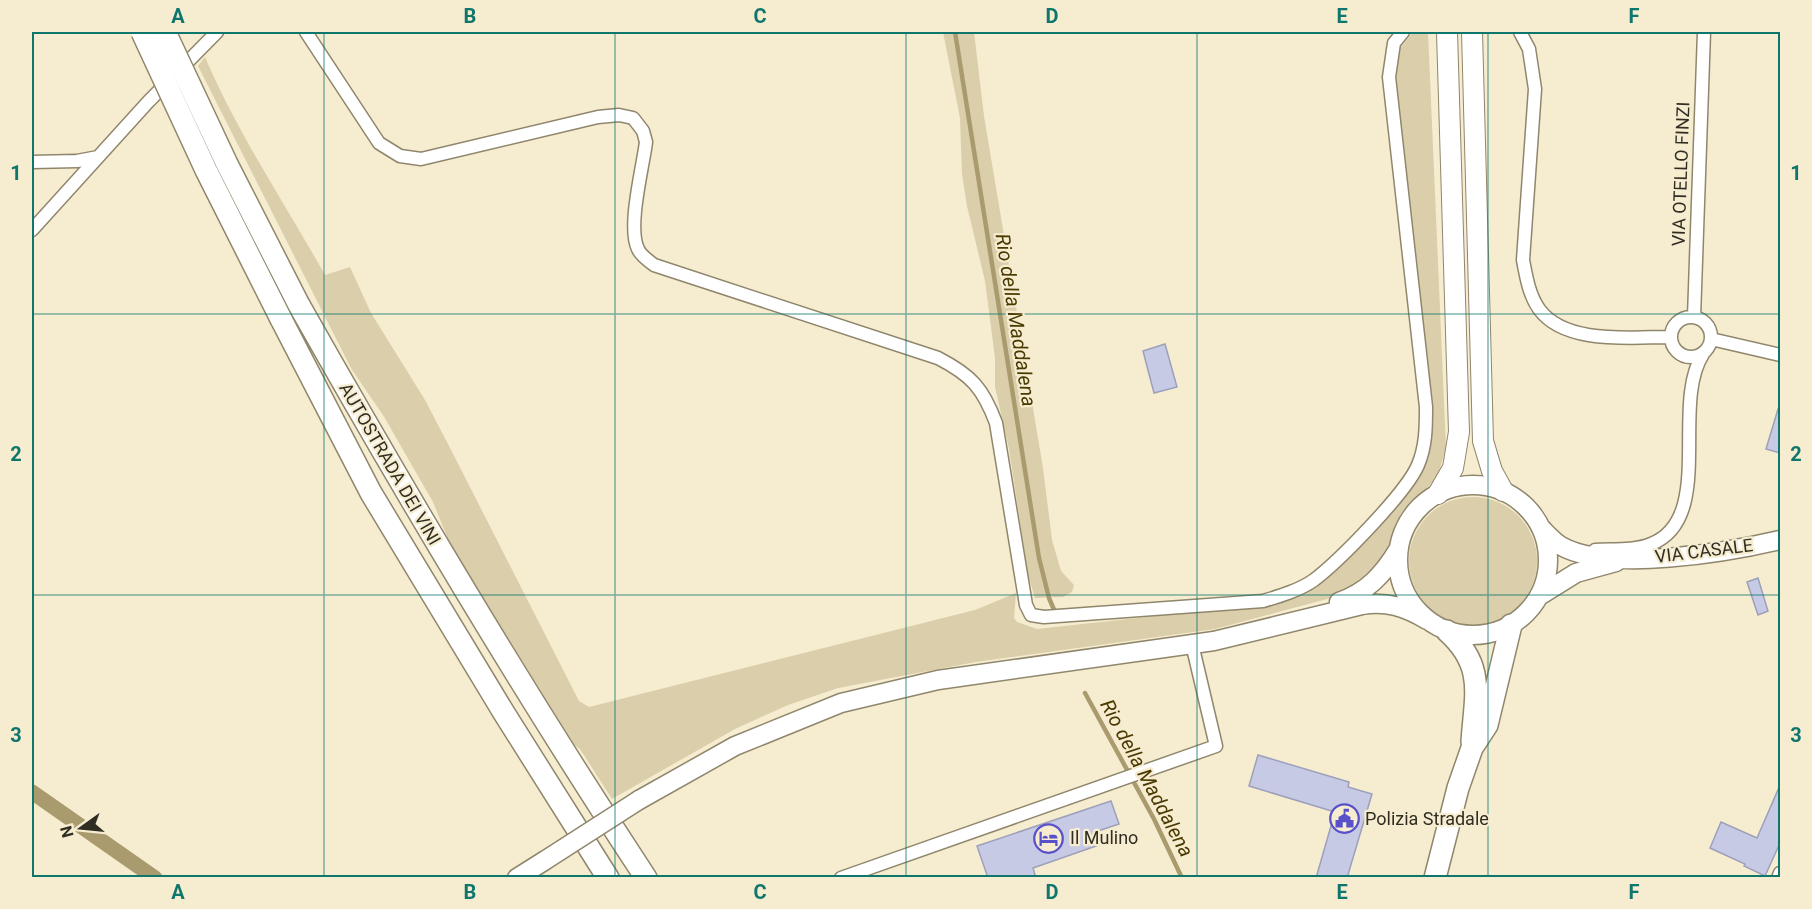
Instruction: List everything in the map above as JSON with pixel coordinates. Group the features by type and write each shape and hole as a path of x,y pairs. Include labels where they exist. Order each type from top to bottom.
{"highway":[{"name":"AUTOSTRADA DEI VINI","path":"142,32 206,170 371,493 504,713 608,878"},
{"name":"AUTOSTRADA DEI VINI","path":"165,32 227,164 299,305 401,487 560,747 646,878"},
{"path":"1438,494 1453,468 1459,432 1447,32"},
{"path":"1472,32 1483,441 1492,471 1503,491"},
{"path":"1472,748 1487,726 1511,626"},
{"path":"1435,878 1458,788 1472,748 1478,691 1476,674 1461,643 1447,631"}],"main road":[{"path":"518,878 639,800 735,746 841,703 939,680 1241,635 1310,616 1362,605 1385,603 1410,610 1447,631 1480,635 1511,626 1531,608 1539,596 1547,574 1547,550 1540,528 1528,510 1503,491 1468,485 1438,494 1416,510 1406,525 1398,550 1383,573 1369,586 1310,616"},
{"name":"VIA CASALE","path":"1540,528 1561,546 1573,551 1627,559 1688,557 1780,540"},
{"path":"1398,550 1401,581 1410,601 1427,620"},
{"name":"VIA CASALE","path":"1539,596 1576,573 1627,559"}],"street":[{"path":"32,231 98,157 217,32"},
{"path":"306,32 380,143 400,156 421,159 598,117 619,115 633,118 643,131 646,142 633,232 637,247 643,256 654,265 938,358 963,370 988,402 996,423 1026,604 1031,615 1044,617 1263,601 1286,594 1312,581 1343,554 1412,476 1425,440 1426,407 1389,77 1394,43 1403,32"},
{"path":"1520,32 1529,49 1535,89 1523,260 1528,286 1539,309 1563,327 1588,337 1671,337"},
{"name":"VIA OTELLO FINZI","path":"1694,317 1704,32"},
{"path":"32,162 68,162 98,157"},
{"path":"1573,551 1650,544 1672,530 1682,515 1686,494 1690,390 1693,371 1711,339 1705,323 1694,317 1681,320 1672,330 1671,337 1690,390"},
{"path":"1711,339 1780,355"},
{"path":"1678,353 1690,358 1703,354"},
{"path":"841,878 1216,746 1192,644"},
{"path":"1778,878 1780,873"}],"shaded area":[{"path":"943,32 974,32 984,116 1043,468 1052,540 1061,571 1074,585 1072,592 1063,597 1035,598 1028,575 1009,449 995,387 995,358 985,281 967,206 962,174 960,118"},
{"path":"1413,32 1428,32 1446,448 1437,478 1401,514 1384,560 1369,580 1342,595 1215,629 976,662 838,688 788,705 735,729 612,799 580,749 566,739 458,564 433,502 383,415 352,370 198,66 205,57 247,141 325,275 350,267 371,313 425,400 579,701 589,707 975,610 1016,593 1014,618 1017,622 1037,629 1256,605 1312,587 1328,577 1409,489 1432,419 1396,79 1398,51"},
{"path":"1473,497 1497,502 1518,516 1532,537 1537,561 1532,585 1518,606 1497,620 1473,625 1449,620 1428,606 1414,585 1409,561 1414,537 1428,516 1449,502"}],"building":[{"path":"1165,344 1177,387 1154,393 1143,351"},
{"path":"1778,409 1780,410 1780,453 1766,449"},
{"path":"1758,578 1768,611 1758,615 1747,582"},
{"path":"1258,755 1349,782 1348,787 1372,794 1347,878 1316,878 1335,812 1249,786"},
{"path":"1780,785 1780,843 1765,876 1710,848 1721,822 1757,838"},
{"name":"Il Mulino","path":"1111,801 1119,824 1095,832 1099,845 1033,868 1036,878 988,878 977,846"}],"waterway":[{"name":"Rio della Maddalena","path":"955,32 1039,558 1055,612"},
{"name":"Rio della Maddalena","path":"1085,693 1154,819 1182,878"},
{"path":"32,792 155,878"}],"place":[{"name":"Polizia Stradale","path":"1344,819"},
{"name":"Il Mulino","path":"1049,838"}]}
